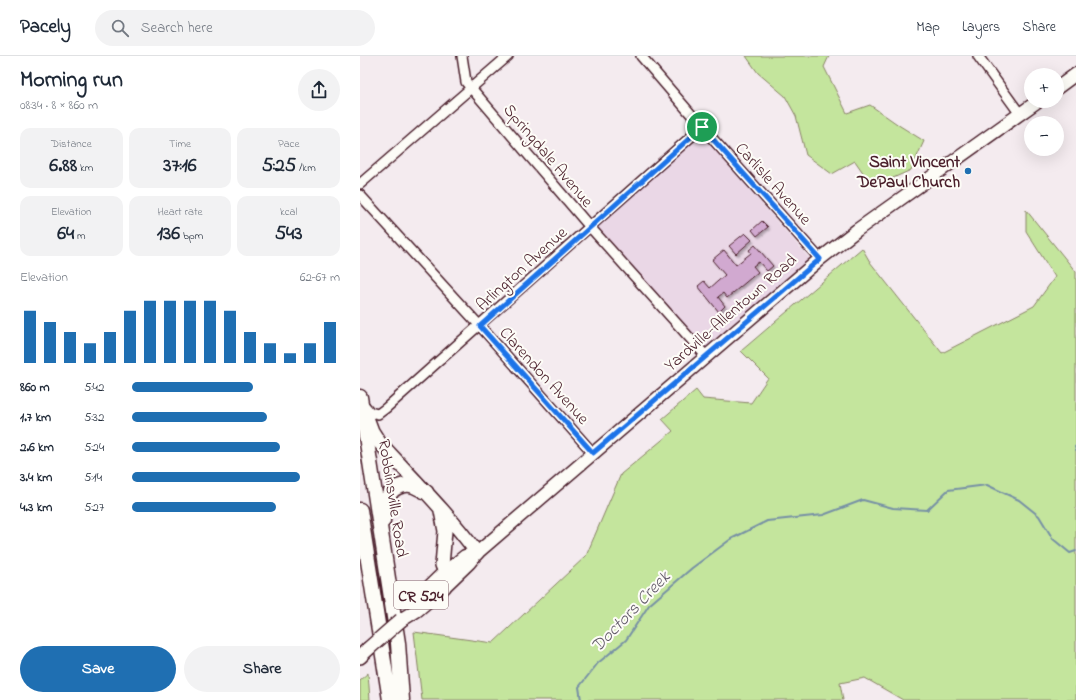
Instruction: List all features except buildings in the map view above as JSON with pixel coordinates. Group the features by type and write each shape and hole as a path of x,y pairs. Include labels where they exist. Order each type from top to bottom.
{"highway":[{"name":"Robbinsville Road","path":"360,398 398,643 402,700"},
{"path":"382,545 383,516 386,500 389,494 394,489 407,485 426,492"},
{"name":"Robbinsville Road","path":"360,510 390,700"}],"main road":[{"path":"1064,83 1076,74"},
{"name":"Yardville-Allentown Road","path":"400,620 417,610 444,587 469,564 477,552 820,259 856,230 1028,108"},
{"path":"360,398 369,425 379,442 426,492 477,552"},
{"path":"441,509 445,531 442,565 445,572 444,587"},
{"name":"Yardville-Allentown Road","path":"364,653 400,620 413,603 445,572 465,556 477,552"}],"street":[{"name":"Springdale Avenue","path":"462,56 466,82 590,227 706,356"},
{"path":"360,184 508,56"},
{"name":"Carlisle Avenue","path":"641,56 702,127 820,259"},
{"path":"978,56 1020,114"},
{"name":"Arlington Avenue","path":"360,398 370,412 378,414 386,408 702,127"},
{"name":"Clarendon Avenue","path":"360,195 480,326 593,453"}],"shaded area":[{"path":"702,135 810,259 704,348 597,227"}],"green space":[{"path":"746,56 829,56 824,67 847,113 870,105 924,141 911,170 873,187 855,161 832,174 806,155 796,116 785,96 758,73"},
{"path":"1026,210 1076,272 1076,700 903,700 865,678 840,683 843,700 422,700 414,632 493,643 586,556 621,474 673,431 662,419 696,390 703,399 751,403 768,378 741,351 862,248 870,262 942,353 1034,306 1055,277 1026,231"},
{"path":"368,673 370,700 360,700 360,680"}],"waterway":[{"name":"Doctors Creek","path":"1076,446 1076,450"},
{"name":"Doctors Creek","path":"581,700 579,687 598,663 626,640 649,605 692,568 731,539 767,521 823,515 863,500 893,508 927,510 948,490 987,485 1019,500 1039,516 1053,539 1070,553 1076,551"}],"place":[{"name":"Saint Vincent DePaul Church","path":"968,171"}],"route":[{"path":"702,127 820,259 593,453 480,326 702,127"}]}
